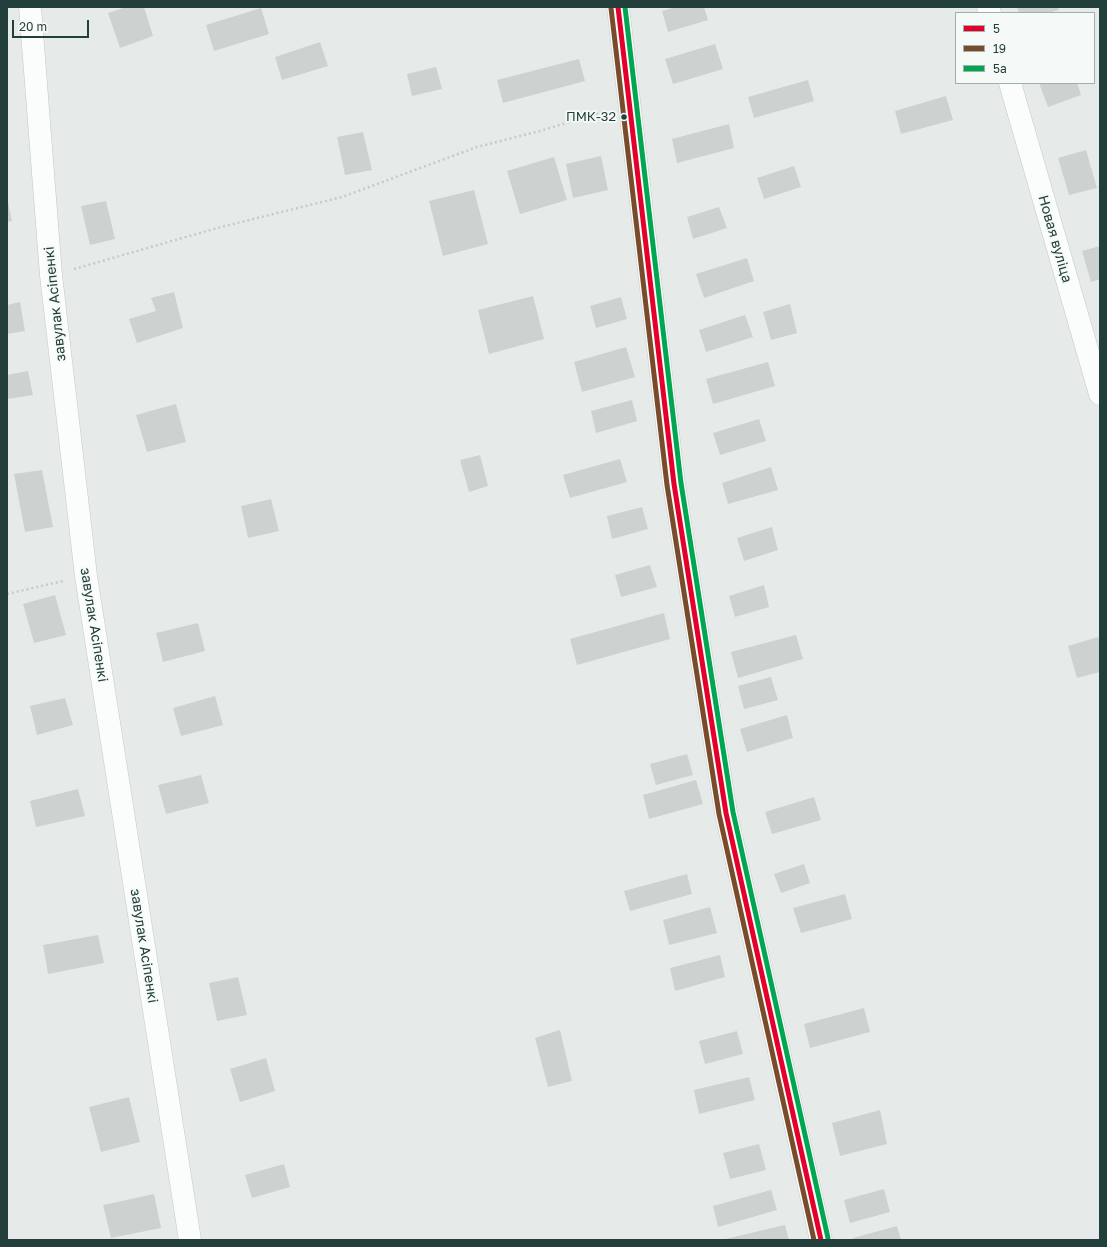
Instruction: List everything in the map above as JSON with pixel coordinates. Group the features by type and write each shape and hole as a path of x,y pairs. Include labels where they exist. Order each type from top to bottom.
{"street":[{"name":"завулак Асіпенкі","path":"30,7 51,275 86,576 190,1240"},
{"path":"618,7 674,484 726,813 821,1240"},
{"name":"Новая вуліца","path":"1010,84 1100,394"}],"path":[{"path":"51,275 221,227 342,197 477,147 540,131 629,104"},
{"path":"7,594 86,576"}],"building":[{"path":"126,7 144,7 153,36 120,48 108,13"},
{"path":"676,7 704,7 708,20 668,32 662,11"},
{"path":"1017,7 1058,7 1059,10 1052,12 1019,12"},
{"path":"261,8 269,34 214,51 206,25"},
{"path":"320,42 328,66 282,80 275,57"},
{"path":"715,44 723,69 673,84 665,59"},
{"path":"579,59 585,81 503,103 497,80"},
{"path":"436,67 442,89 412,96 407,74"},
{"path":"808,80 814,101 754,118 748,97"},
{"path":"1039,84 1077,84 1081,95 1048,107"},
{"path":"946,96 953,120 901,134 895,111"},
{"path":"729,124 734,148 677,163 672,139"},
{"path":"363,132 372,170 345,175 337,137"},
{"path":"1086,150 1097,188 1069,195 1058,158"},
{"path":"601,156 608,190 573,198 566,164"},
{"path":"554,157 567,200 520,214 507,171"},
{"path":"794,166 801,187 764,199 757,178"},
{"path":"474,190 488,244 443,256 429,201"},
{"path":"7,197 12,221 7,222"},
{"path":"106,201 115,239 90,245 81,206"},
{"path":"719,207 727,228 693,239 687,217"},
{"path":"1100,246 1100,279 1091,282 1082,251"},
{"path":"747,258 754,281 704,298 696,274"},
{"path":"174,292 183,328 137,343 129,319 156,311 151,298"},
{"path":"533,296 544,339 489,354 478,310"},
{"path":"621,297 627,319 596,328 590,306"},
{"path":"20,302 25,331 7,334 7,305"},
{"path":"790,304 797,333 771,340 763,312"},
{"path":"745,315 753,337 706,352 699,330"},
{"path":"626,347 635,377 582,392 574,362"},
{"path":"768,362 775,386 713,404 706,379"},
{"path":"28,371 33,395 7,399 7,375"},
{"path":"632,400 637,421 596,433 591,411"},
{"path":"176,404 186,442 147,452 136,415"},
{"path":"759,419 766,441 720,455 713,433"},
{"path":"480,455 488,486 469,492 460,460"},
{"path":"620,459 627,482 570,498 563,475"},
{"path":"771,467 778,490 728,504 722,483"},
{"path":"42,470 53,527 25,532 14,474"},
{"path":"271,499 279,531 248,538 241,506"},
{"path":"642,507 648,529 612,539 607,516"},
{"path":"772,527 778,550 744,561 737,538"},
{"path":"650,565 657,587 621,597 615,575"},
{"path":"764,585 769,607 735,617 729,596"},
{"path":"55,595 66,635 34,643 23,604"},
{"path":"664,613 670,639 577,665 570,639"},
{"path":"198,623 205,651 163,662 156,633"},
{"path":"796,635 803,659 738,678 731,652"},
{"path":"1098,637 1100,642 1100,672 1077,678 1068,646"},
{"path":"771,677 778,700 744,709 738,686"},
{"path":"215,696 223,725 181,736 173,708"},
{"path":"65,698 73,725 37,735 30,706"},
{"path":"787,715 793,738 747,752 740,729"},
{"path":"687,754 693,775 656,785 650,764"},
{"path":"201,775 209,803 166,814 158,785"},
{"path":"696,780 703,804 649,819 643,795"},
{"path":"78,789 85,816 36,827 30,801"},
{"path":"814,797 821,820 772,834 765,812"},
{"path":"804,864 810,883 781,893 774,874"},
{"path":"687,874 692,894 630,911 624,891"},
{"path":"845,894 852,919 801,933 793,908"},
{"path":"710,907 717,933 669,945 663,920"},
{"path":"98,935 104,963 48,974 43,945"},
{"path":"720,955 725,977 675,991 670,968"},
{"path":"238,977 247,1015 217,1021 209,983"},
{"path":"864,1008 870,1032 810,1048 804,1024"},
{"path":"560,1030 572,1081 548,1087 535,1038"},
{"path":"737,1031 743,1054 705,1064 699,1041"},
{"path":"266,1058 275,1091 240,1102 230,1069"},
{"path":"749,1077 755,1100 699,1114 694,1090"},
{"path":"129,1097 140,1142 101,1152 89,1107"},
{"path":"880,1110 887,1144 840,1156 832,1123"},
{"path":"759,1144 766,1170 730,1179 723,1153"},
{"path":"284,1164 290,1187 252,1198 245,1175"},
{"path":"884,1189 890,1212 850,1223 844,1200"},
{"path":"771,1190 777,1210 718,1227 713,1206"},
{"path":"154,1194 161,1228 111,1238 103,1205"},
{"path":"785,1225 789,1240 725,1240 725,1239"},
{"path":"897,1226 901,1240 853,1240 853,1238"}],"transit line":[{"name":"5","path":"618,7 674,484 726,813 821,1240"},
{"name":"5а","path":"625,7 681,483 733,812 828,1238"},
{"name":"19","path":"611,8 667,485 719,814 814,1240"}],"place":[{"name":"ПМК-32","path":"624,117"}]}
